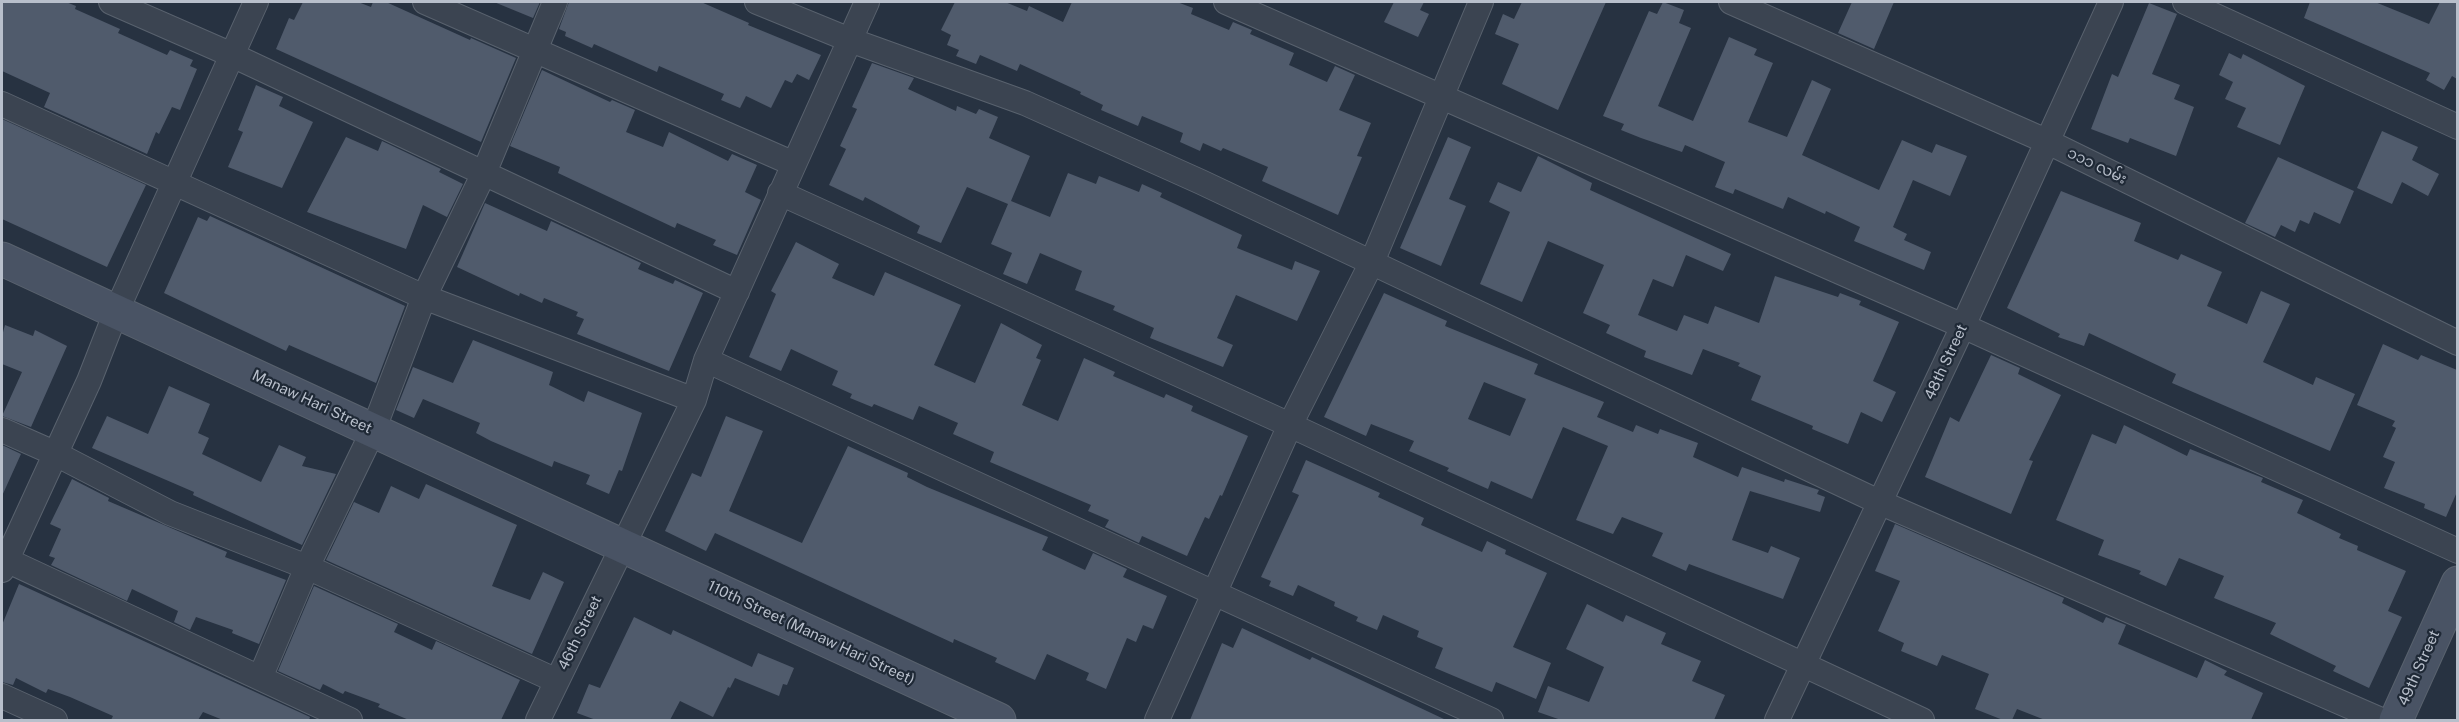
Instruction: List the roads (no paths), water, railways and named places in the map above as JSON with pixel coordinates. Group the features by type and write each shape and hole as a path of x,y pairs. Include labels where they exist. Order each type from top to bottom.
{"street":[{"path":"111,2 232,55 736,291"},
{"path":"256,2 116,312 89,381 3,562 350,720"},
{"path":"425,2 794,164"},
{"path":"260,678 307,567 373,431 424,297 484,173 555,2"},
{"path":"757,2 850,40 1025,103 1372,262 1879,502 2381,720"},
{"name":"46th Street","path":"538,720 694,400 706,360 867,2"},
{"path":"1226,2 1963,326 2457,551"},
{"path":"1157,720 1290,425 1372,262 1439,96 1481,2"},
{"name":"၁၁၁ လမ်း","path":"1731,2 2046,141 2457,343"},
{"name":"48th Street","path":"1777,720 1963,326 2111,2"},
{"path":"2185,2 2457,127"},
{"path":"2,104 424,297 694,400"},
{"path":"780,193 1290,425 1802,666 1922,720"},
{"name":"Manaw Hari Street","path":"2,259 622,546"},
{"path":"706,360 1491,720"},
{"path":"2,430 54,453 170,513 307,567 557,681"},
{"name":"110th Street (Manaw Hari Street)","path":"622,546 999,720"},
{"name":"49th Street","path":"2396,720 2457,583"},
{"path":"2,696 55,720"}]}
